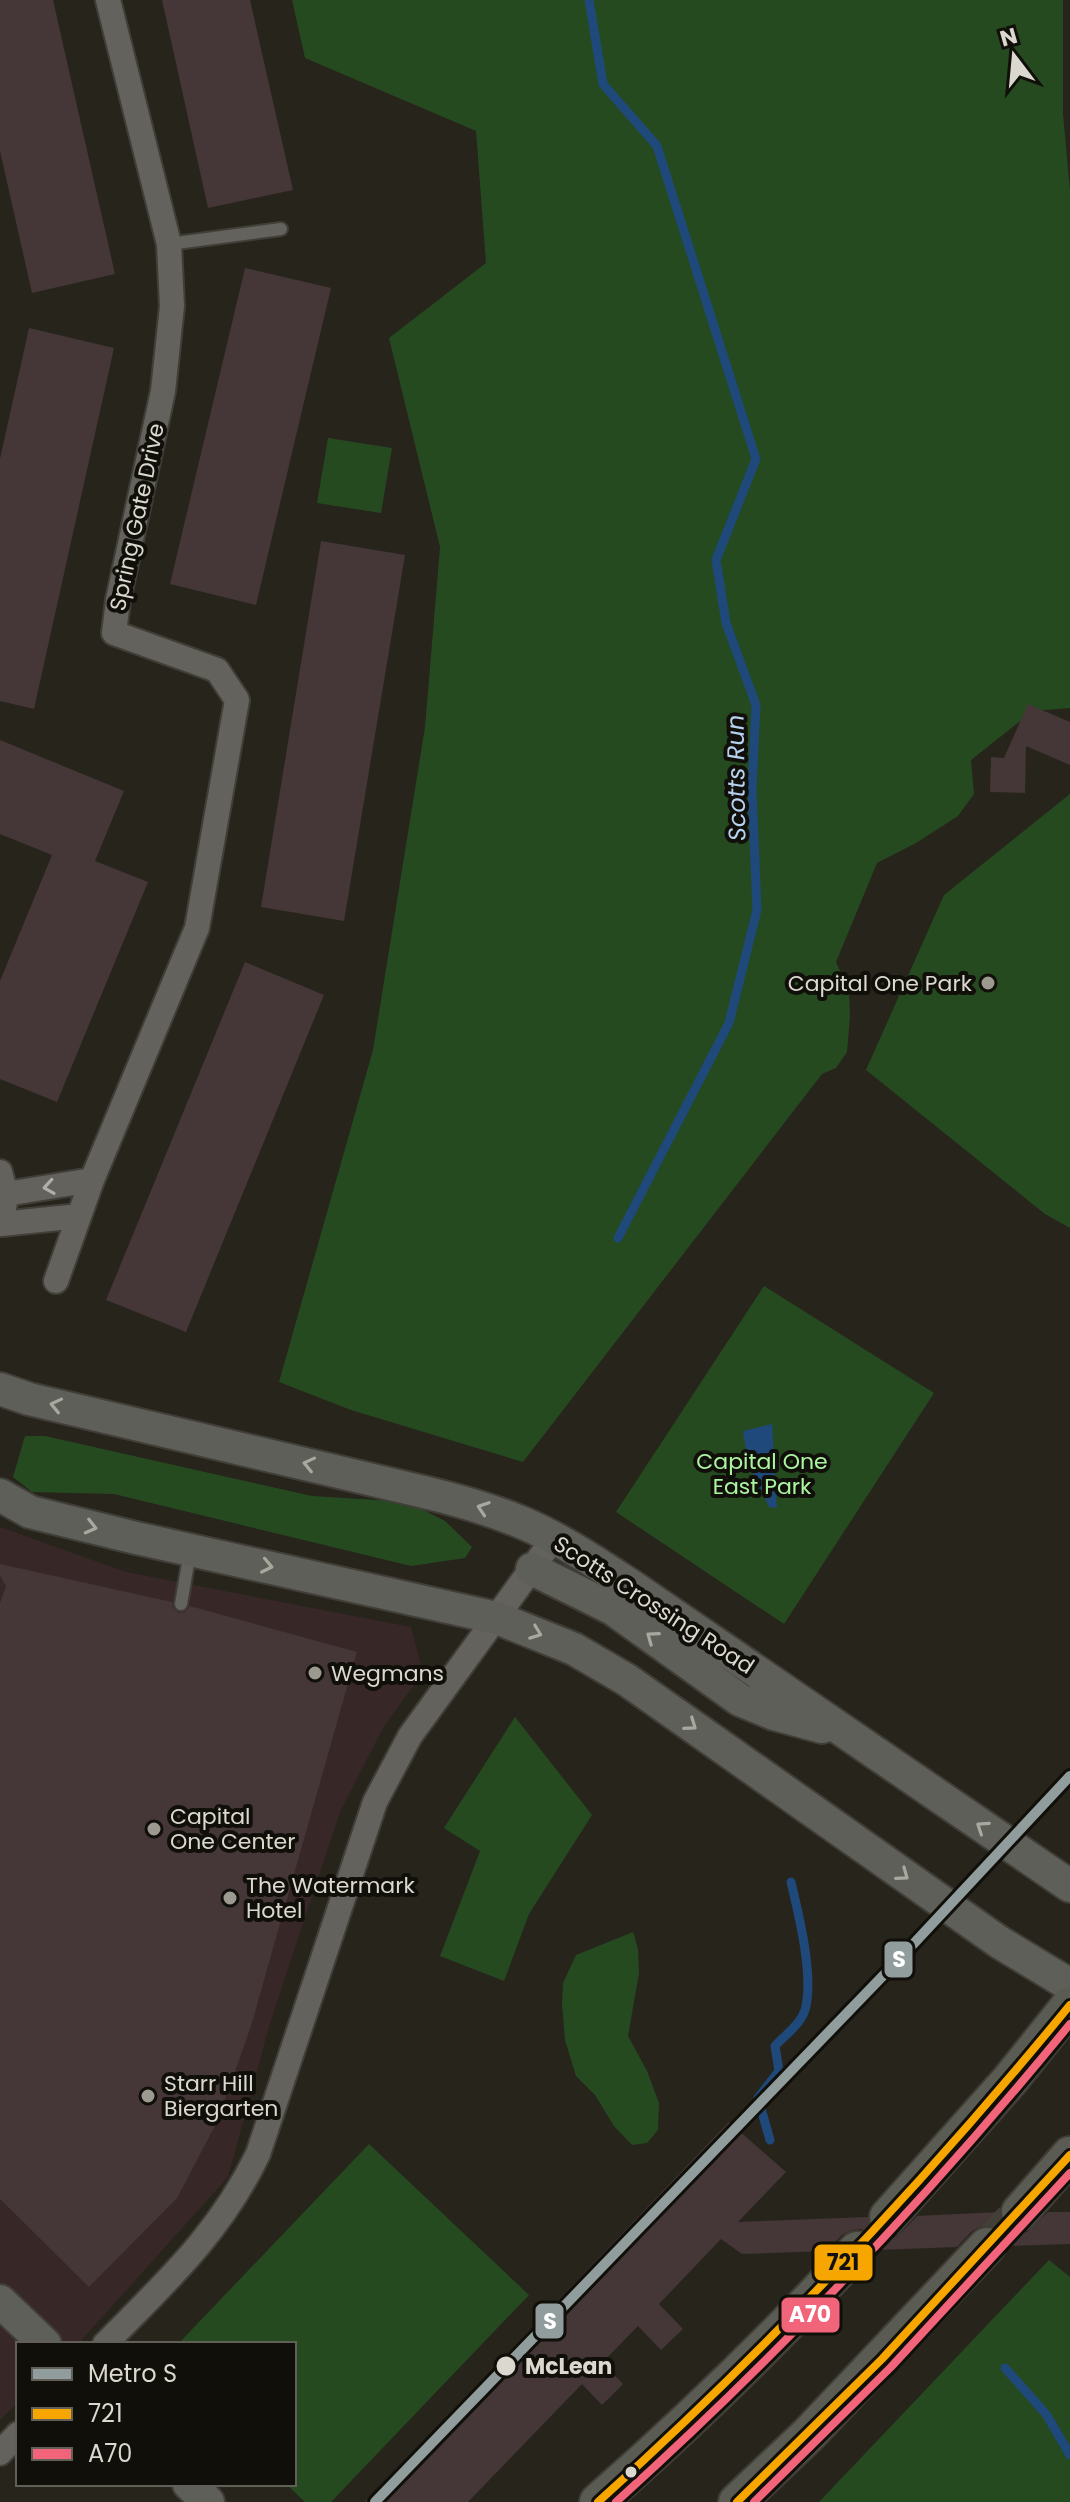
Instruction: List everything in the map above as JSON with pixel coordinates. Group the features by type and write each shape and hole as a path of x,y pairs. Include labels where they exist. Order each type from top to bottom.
{"main road":[{"name":"Scotts Crossing Road","path":"0,1389 29,1399 480,1506 524,1523 636,1589 1070,1886"},
{"path":"0,1495 30,1512 497,1618 574,1649 627,1680 999,1942 1070,1985"},
{"path":"532,1569 613,1609 740,1700 774,1714 844,1733"},
{"path":"888,2217 1010,2080 1070,2005"},
{"path":"1020,2212 1070,2155"},
{"path":"737,2502 840,2402 987,2246"},
{"path":"598,2502 664,2444 814,2297 857,2250"},
{"path":"0,2301 43,2342"},
{"path":"191,2486 208,2502"}],"street":[{"name":"Spring Gate Drive","path":"56,1281 92,1180 197,928 237,700 217,670 114,633 118,600 163,391 172,306 169,244 108,0"},
{"path":"79,1216 1,1228 3,1183 92,1180"},
{"path":"107,2342 203,2243 247,2178 258,2154 375,1802 410,1736 554,1538"},
{"path":"0,2453 16,2436"}],"lane":[{"path":"169,244 281,229"},
{"path":"181,1604 190,1550"}],"shaded area":[{"name":"Capital One Center","path":"0,1527 126,1572 411,1627 423,1673 384,1726 340,1812 270,2023 228,2177 80,2342 16,2342 16,2404 0,2420"}],"green space":[{"path":"292,0 1063,0 1063,114 1070,191 1070,708 1033,711 971,760 974,794 958,816 877,863 836,962 849,992 847,1052 836,1068 822,1074 523,1462 351,1410 279,1382 373,1050 425,727 440,547 389,338 486,263 476,131 305,58"},
{"path":"328,438 392,448 381,513 317,503"},
{"name":"Capital One Park","path":"1070,794 1070,1228 1045,1214 866,1070 944,895"},
{"name":"Capital One East Park","path":"764,1286 934,1393 784,1624 616,1512"},
{"path":"25,1436 45,1436 312,1496 408,1502 445,1521 472,1547 465,1558 411,1566 114,1494 32,1492 13,1477"},
{"path":"515,1717 592,1815 529,1914 504,1981 440,1956 480,1851 444,1828"},
{"path":"633,1932 638,1949 639,1973 628,2036 647,2071 659,2103 658,2130 647,2143 632,2145 614,2126 595,2095 576,2076 565,2040 562,2003 563,1983 576,1955"},
{"path":"369,2144 529,2295 331,2502 305,2502 288,2486 296,2486 296,2342 180,2342"},
{"path":"1049,2260 1070,2277 1070,2502 819,2502"}],"water":[{"path":"772,1424 777,1508 769,1507 748,1462 743,1431"}],"building":[{"path":"0,0 53,0 115,274 32,293 0,151"},
{"path":"162,0 250,0 293,190 208,208"},
{"path":"245,268 331,288 256,605 170,584"},
{"path":"29,328 114,348 34,709 0,701 0,459"},
{"path":"321,541 405,555 344,921 261,907"},
{"path":"1028,704 1070,722 1070,765 1026,746 1025,793 990,792 991,757 1004,758"},
{"path":"0,740 124,791 95,861 148,882 57,1102 0,1079 0,981 52,855 0,834"},
{"path":"245,962 324,995 186,1332 106,1300"},
{"name":"Capital One Center","path":"0,1564 172,1602 179,1613 190,1606 357,1652 251,2026 217,2122 177,2198 89,2287 0,2199 0,1603 6,1586 0,1576"},
{"path":"729,2122 786,2172 738,2222 868,2217 874,2232 885,2238 895,2237 917,2216 1000,2212 1006,2227 1017,2233 1027,2232 1048,2212 1070,2212 1070,2244 1007,2246 1002,2231 991,2226 972,2231 957,2247 877,2250 872,2235 861,2229 842,2235 827,2251 742,2254 721,2239 659,2304 683,2329 661,2350 638,2326 602,2363 623,2384 602,2405 582,2384 468,2502 365,2502"}],"waterway":[{"name":"Scotts Run","path":"589,0 603,84 657,146 756,459 716,560 726,623 756,705 752,790 757,910 729,1023 618,1238"},
{"name":"Scotts Run","path":"770,2140 758,2098 779,2071 775,2046 801,2018 808,1992 804,1944 791,1882"},
{"name":"Scotts Run","path":"1005,2368 1046,2414 1070,2455"}],"tunnel":[{"path":"987,2246 1020,2212"}],"metro line":[{"name":"S","path":"375,2502 904,1954 1070,1776"}],"transit line":[{"name":"721","path":"598,2502 784,2324 902,2200 1070,2005"},
{"name":"A70","path":"616,2502 736,2389 852,2272 963,2150 1070,2024"},
{"name":"721","path":"737,2502 882,2359 1070,2155"},
{"name":"A70","path":"754,2502 891,2367 1070,2173"}],"place":[{"name":"Capital One Park","path":"988,983"},
{"name":"Wegmans","path":"315,1673"},
{"name":"Capital One Center","path":"154,1829"},
{"name":"The Watermark Hotel","path":"230,1898"},
{"name":"Starr Hill Biergarten","path":"148,2096"},
{"name":"McLean","path":"506,2366"}]}
